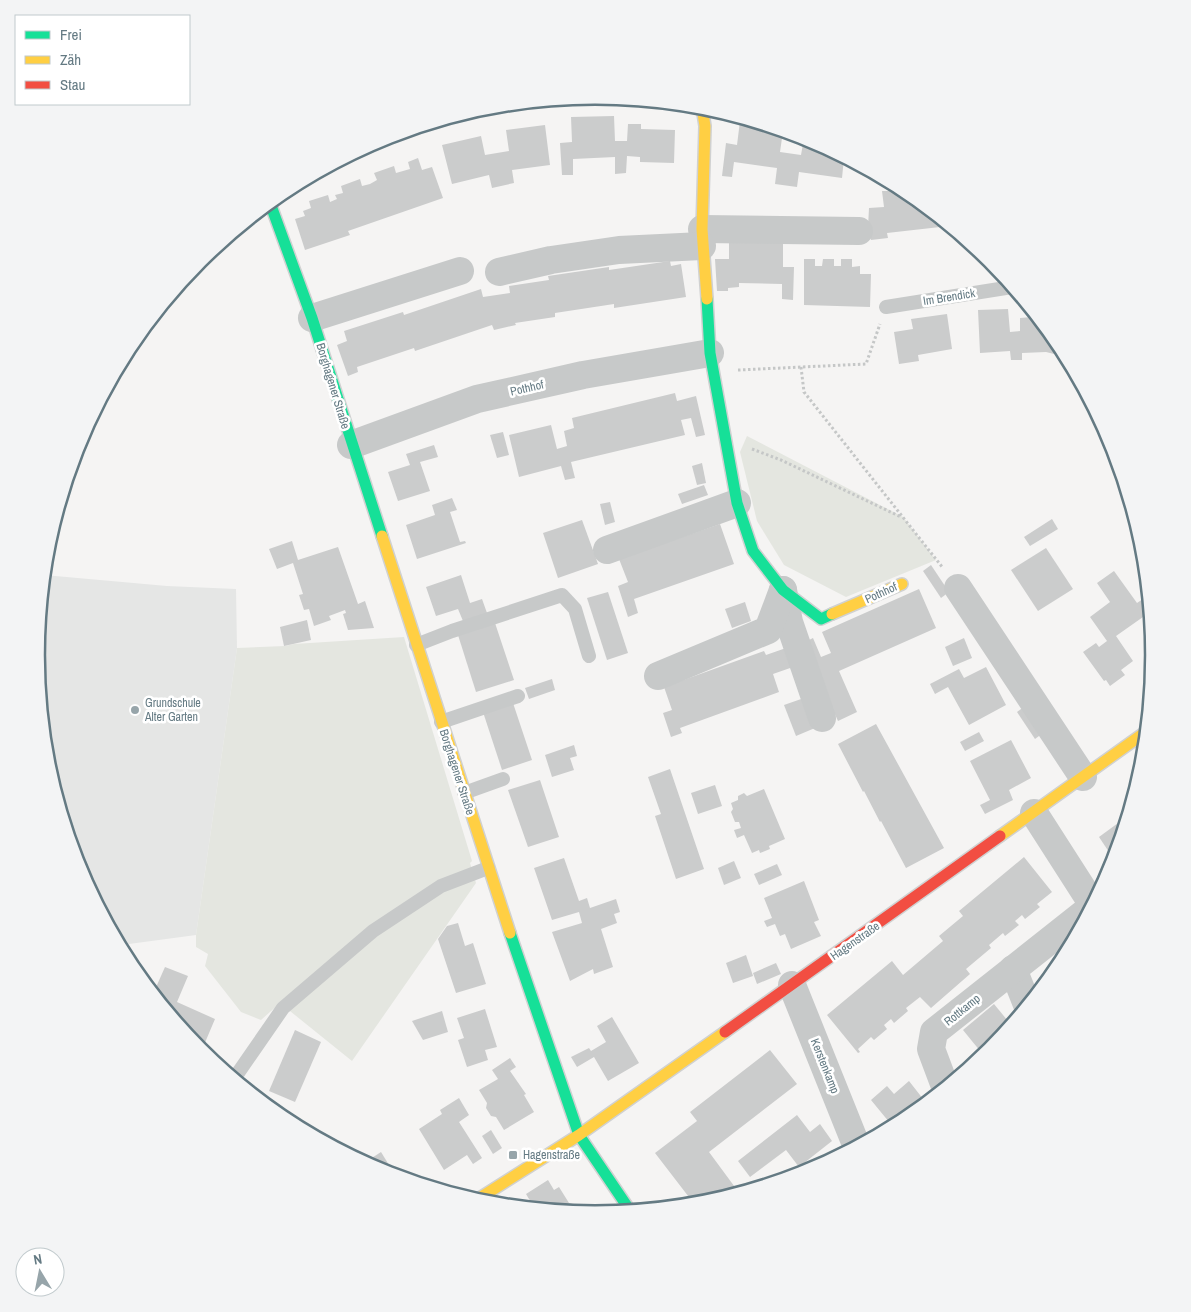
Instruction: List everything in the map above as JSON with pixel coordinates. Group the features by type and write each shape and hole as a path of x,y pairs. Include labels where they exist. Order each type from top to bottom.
{"street":[{"name":"Pothhof","path":"703,116 705,126 702,237 711,362 737,503 753,551 783,590 821,619 902,584"},
{"name":"Borghagener Straße","path":"273,210 312,318 351,445 488,868 579,1135 627,1205"},
{"path":"499,272 551,260 702,237 858,231"},
{"path":"312,318 460,271"},
{"name":"Pothhof","path":"351,445 477,399 583,375 711,362"},
{"path":"607,550 737,503"},
{"path":"958,588 1083,777"},
{"name":"Pothhof","path":"783,590 789,622 822,718"},
{"path":"658,676 768,630 783,590"},
{"name":"Hagenstraße","path":"484,1195 579,1135 1140,736"},
{"name":"Rottkamp","path":"1034,813 1089,899"},
{"name":"Rottkamp","path":"944,1082 931,1049 934,1032 1080,916"},
{"path":"1013,969 1025,999"},
{"name":"Kerstenkamp","path":"792,985 855,1142"}],"lane":[{"name":"Im Brendick","path":"886,307 1004,287"},
{"path":"416,645 452,631 562,595 575,609 590,656"},
{"path":"441,722 518,696"},
{"path":"464,793 503,779"},
{"path":"238,1074 283,1008 373,931 441,886 488,868"}],"path":[{"path":"711,362 800,367 866,364 886,307"},
{"path":"800,367 804,392 958,588"},
{"path":"724,438 781,460 903,518"}],"shaded area":[{"path":"747,436 903,517 936,560 846,597 784,565 757,521 740,452"},
{"name":"Grundschule Alter Garten","path":"51,576 167,586 236,589 237,648 196,935 127,944 119,931 87,867 74,833 56,763 46,692 45,656 46,620"},
{"path":"404,637 472,861 470,863 476,883 352,1061 280,1003 261,1020 241,1012 205,966 208,954 196,947 196,935 237,648"}],"building":[{"path":"614,116 615,141 627,141 628,124 641,124 641,129 675,130 674,163 640,162 640,157 627,156 626,173 615,174 615,157 573,159 573,175 562,175 560,143 572,142 571,117"},
{"path":"545,125 550,165 512,170 514,183 492,188 489,175 452,184 442,145 481,136 485,155 509,151 506,130"},
{"path":"740,125 782,139 780,152 801,155 803,146 839,162 843,164 842,178 799,172 797,187 775,184 777,168 734,162 732,177 722,176 726,143 737,145"},
{"path":"418,158 422,170 432,167 443,198 348,231 350,235 305,250 295,219 305,216 303,211 311,208 309,201 328,195 330,202 337,199 335,195 343,193 341,186 360,179 362,186 370,184 377,180 374,173 394,166 396,173 410,169 408,162"},
{"path":"882,191 890,191 940,227 887,233 888,238 871,240 868,227 869,208 884,207"},
{"path":"729,241 783,242 783,267 794,267 793,300 782,299 782,284 739,283 739,287 728,288 728,291 717,291 715,259 729,259"},
{"path":"804,259 815,259 815,266 822,266 823,259 834,259 834,266 841,266 841,259 852,259 852,267 860,266 860,274 871,274 870,307 804,305"},
{"path":"670,261 671,266 681,264 686,297 614,308 614,304 555,313 555,317 515,323 516,325 494,330 492,325 415,351 414,348 357,367 358,372 348,376 337,345 347,341 344,331 403,312 404,315 481,289 483,297 510,293 509,286 549,280 548,276"},
{"path":"1008,309 1010,332 1020,331 1020,318 1029,317 1055,354 1046,352 1022,353 1022,360 1011,360 1010,351 980,353 978,310"},
{"path":"947,314 952,349 918,355 919,361 899,364 894,332 913,329 911,319"},
{"path":"675,393 677,401 696,396 705,435 696,437 691,418 681,420 685,435 571,462 575,478 565,480 561,466 519,477 509,435 551,425 557,449 567,446 564,431 574,428 572,418"},
{"path":"503,432 509,455 497,458 490,435"},
{"path":"434,445 438,457 420,462 430,491 398,501 388,472 410,465 406,454"},
{"path":"702,463 706,483 697,485 692,466"},
{"path":"704,485 708,495 682,504 678,494"},
{"path":"452,498 457,510 450,512 460,542 465,541 466,543 417,559 406,525 435,515 432,505"},
{"path":"610,502 615,522 605,525 600,504"},
{"path":"1052,519 1058,529 1030,546 1024,537"},
{"path":"582,520 598,564 558,578 543,533"},
{"path":"720,524 734,564 634,599 638,613 628,617 618,586 628,582 619,559"},
{"path":"292,541 298,560 338,547 358,604 365,601 374,628 348,630 343,614 346,613 345,610 329,616 331,620 314,626 309,609 304,610 299,595 303,594 293,563 277,569 269,549"},
{"path":"1046,548 1073,589 1038,611 1011,570"},
{"path":"931,565 949,592 941,598 923,571"},
{"path":"1114,571 1137,603 1143,599 1145,620 1143,617 1116,636 1133,661 1121,670 1125,675 1110,686 1106,680 1104,681 1083,652 1096,643 1099,647 1107,641 1090,617 1110,602 1097,583"},
{"path":"461,575 470,603 482,599 487,613 463,621 458,609 436,616 426,587"},
{"path":"919,589 936,628 839,671 857,712 838,721 803,643 813,638 821,657 831,653 822,632"},
{"path":"608,592 628,653 607,660 587,598"},
{"path":"745,602 751,621 732,628 725,609"},
{"path":"307,620 311,640 284,646 280,627"},
{"path":"495,623 514,680 476,692 458,635"},
{"path":"964,638 972,658 953,666 945,647"},
{"path":"786,648 793,667 773,674 779,692 680,728 682,733 671,737 663,713 672,710 664,687 764,651 766,655"},
{"path":"986,667 1006,705 969,725 948,687 935,694 930,684 959,669 964,678"},
{"path":"552,679 555,690 529,699 525,688"},
{"path":"804,698 815,728 796,736 784,705"},
{"path":"513,703 532,760 502,770 483,712"},
{"path":"1025,706 1043,733 1035,739 1017,712"},
{"path":"876,724 944,848 906,868 838,744"},
{"path":"979,732 984,741 965,751 960,742"},
{"path":"1011,740 1031,778 1009,790 1013,800 985,814 980,805 990,800 970,761"},
{"path":"574,745 577,756 570,758 574,770 552,777 545,755"},
{"path":"670,769 704,869 676,879 655,816 661,814 648,777"},
{"path":"540,780 559,837 528,847 508,790"},
{"path":"715,785 722,806 698,814 691,793"},
{"path":"764,789 785,839 769,846 770,849 760,853 759,850 752,853 744,835 737,838 734,830 741,828 739,822 735,822 731,812 733,809 731,803 738,800 738,796 744,793 747,796"},
{"path":"1120,821 1109,853 1099,837"},
{"path":"1024,857 1052,892 1037,904 1040,907 1025,919 1022,915 1015,921 1019,925 1005,936 1003,933 989,945 991,948 966,969 970,974 931,1008 920,997 906,1008 908,1011 894,1023 891,1019 884,1025 887,1029 874,1040 871,1037 858,1049 860,1052 858,1053 827,1015 892,961 903,975 943,941 939,936 963,916 959,911"},
{"path":"564,858 579,901 587,898 590,908 616,899 620,912 614,914 617,923 601,929 613,967 594,974 593,969 570,981 552,932 582,923 579,912 552,920 534,868"},
{"path":"734,861 741,878 724,885 718,868"},
{"path":"777,864 782,875 759,885 754,874"},
{"path":"804,881 819,920 814,922 821,936 791,949 785,934 780,936 775,924 767,927 764,921 772,918 764,898"},
{"path":"458,923 465,946 473,943 486,984 456,993 438,939 447,926"},
{"path":"746,955 753,976 733,983 726,963"},
{"path":"776,963 781,974 757,984 753,973"},
{"path":"165,967 188,976 177,1002 215,1019 205,1043 182,1019 156,987"},
{"path":"994,1004 1008,1021 979,1050 963,1030"},
{"path":"485,1009 497,1047 485,1050 488,1060 467,1067 458,1040 464,1038 457,1018"},
{"path":"442,1011 448,1032 423,1040 412,1021"},
{"path":"612,1017 639,1063 608,1081 594,1057 577,1067 571,1057 589,1048 591,1051 606,1042 597,1026"},
{"path":"295,1030 321,1042 295,1102 269,1091"},
{"path":"770,1050 797,1084 709,1152 736,1188 690,1198 655,1153 697,1121 690,1112"},
{"path":"510,1058 516,1067 510,1071 526,1094 524,1095 534,1112 504,1130 496,1117 491,1116 486,1108 487,1103 479,1090 498,1079 492,1070"},
{"path":"909,1081 923,1099 889,1122 871,1100 887,1086 894,1094"},
{"path":"459,1098 469,1115 459,1122 482,1158 473,1164 467,1155 444,1170 419,1129 442,1114 440,1110"},
{"path":"797,1115 810,1132 820,1124 832,1141 799,1167 786,1150 750,1177 738,1161"},
{"path":"491,1130 502,1148 493,1154 482,1136"},
{"path":"381,1152 390,1167 385,1165 371,1159"},
{"path":"548,1180 554,1190 559,1187 569,1203 575,1205 531,1203 526,1194"}],"traffic: fast":[{"path":"273,210 312,318 382,536"},
{"path":"707,299 710,353 737,503 753,551 783,590 821,619 832,614"},
{"path":"510,933 579,1135 626,1205"}],"traffic: slow":[{"path":"703,116 705,126 702,229 707,299"},
{"path":"382,536 510,933"},
{"path":"832,614 902,584"},
{"path":"1000,836 1140,736"},
{"path":"484,1195 579,1135 725,1032"}],"traffic: jam":[{"path":"725,1032 1000,836"}],"place":[{"name":"Grundschule Alter Garten","path":"135,710"},
{"name":"Hagenstraße","path":"513,1155"}]}
